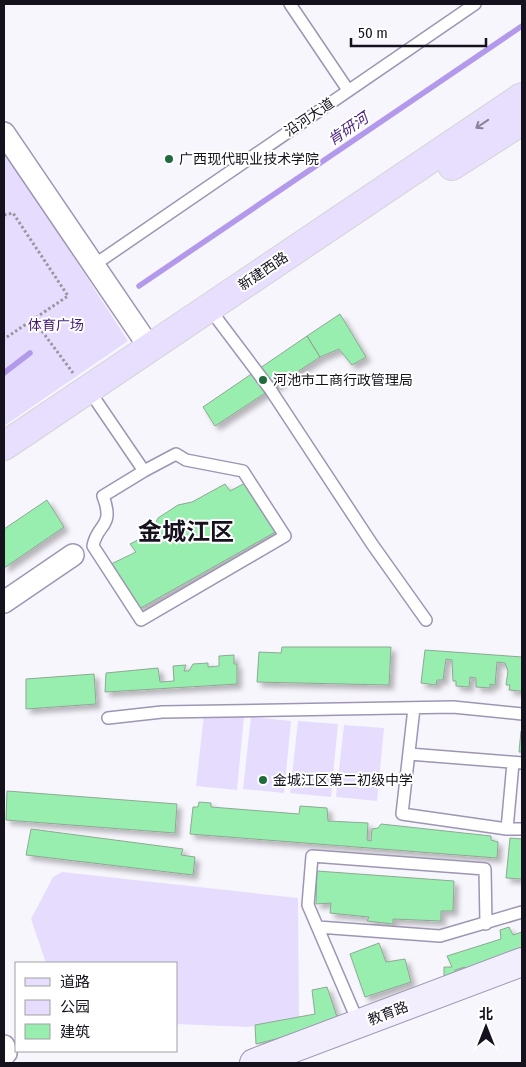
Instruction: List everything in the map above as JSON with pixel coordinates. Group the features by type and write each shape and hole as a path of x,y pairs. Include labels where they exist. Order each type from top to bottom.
{"main road":[{"name":"新建西路","path":"4,466 150,348 522,97"},
{"name":"新建西路","path":"4,446 91,397 218,320 522,121"}],"street":[{"path":"4,133 150,348"},
{"path":"4,602 73,555"},
{"name":"教育路","path":"254,1063 522,962"},
{"path":"4,1046 6,1053 4,1054"}],"lane":[{"path":"290,4 348,90"},
{"name":"沿河大道","path":"94,265 475,4"},
{"path":"218,320 270,389 372,544 426,620"},
{"path":"91,397 144,471"},
{"path":"176,454 186,460 243,471 284,536 141,620 93,546 94,539 102,530 108,511 103,496 144,471 176,454"},
{"path":"108,718 162,712 453,707 522,714"},
{"path":"414,708 402,814 507,829 522,829"},
{"path":"409,754 518,763 507,829"},
{"path":"359,1024 308,905 312,856 485,870 486,924"},
{"path":"318,927 440,936 522,912"}],"path":[{"path":"4,215 13,212 68,296 4,339"},
{"path":"33,319 91,397"}],"green space":[{"name":"体育广场","path":"4,149 128,341 4,426"},
{"path":"204,714 244,717 237,790 196,786"},
{"path":"251,717 291,721 284,793 243,789"},
{"path":"298,721 338,724 331,797 290,793"},
{"path":"344,725 384,728 377,801 336,797"},
{"path":"62,872 298,898 299,1017 248,1027 178,1024 178,962 46,962 31,919 53,877"}],"building":[{"path":"340,314 366,357 352,365 339,349 320,357 307,336"},
{"name":"河池市工商行政管理局","path":"307,336 320,357 215,426 203,407"},
{"path":"245,483 279,530 139,609 109,565 136,552 130,544 151,533 158,518 178,505 192,502 225,484 230,491"},
{"path":"47,500 64,527 4,568 4,529"},
{"path":"282,647 391,647 389,685 257,682 259,652 281,653"},
{"path":"425,650 522,657 522,691 509,690 510,685 506,685 508,671 505,663 497,662 495,685 490,684 490,688 476,687 476,678 470,677 469,687 456,686 456,681 453,681 452,660 446,659 443,680 437,680 436,685 421,683"},
{"path":"234,655 234,664 237,664 237,684 105,692 106,673 158,668 160,682 174,681 173,666 186,665 184,671 189,671 193,664 208,663 208,667 219,666 219,656"},
{"path":"94,674 96,704 26,709 26,679"},
{"path":"521,731 522,752 519,752"},
{"path":"7,791 177,804 175,833 6,820"},
{"path":"199,802 211,803 211,807 299,814 300,806 327,808 328,821 368,823 367,840 371,841 372,829 378,828 381,824 491,836 491,840 498,842 497,858 190,834 193,807 198,807"},
{"path":"31,829 183,849 181,855 195,857 193,875 26,855"},
{"path":"510,838 522,839 522,879 506,878"},
{"path":"317,871 454,881 453,911 441,911 441,921 393,919 393,924 367,921 369,917 330,913 331,903 316,904"},
{"path":"509,927 513,935 522,932 522,956 467,970 465,967 455,970 455,979 444,980 444,967 452,967 447,956 501,939 500,930"},
{"path":"379,943 386,962 405,959 411,982 365,997 350,954"},
{"path":"327,987 339,1023 256,1044 255,1025 315,1014 312,990"}],"waterway":[{"name":"肯研河","path":"139,286 522,26"},
{"name":"肯研河","path":"4,373 30,353"}],"place":[{"name":"广西现代职业技术学院","path":"169,159"},
{"name":"河池市工商行政管理局","path":"263,380"},
{"name":"金城江区第二初级中学","path":"263,780"}],"district":[{"name":"金城江区","path":"186,532"}]}
